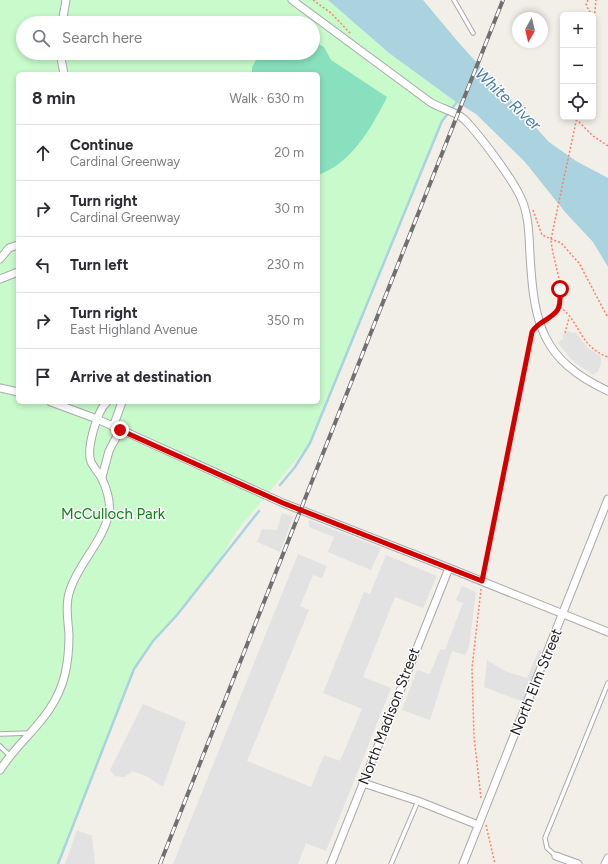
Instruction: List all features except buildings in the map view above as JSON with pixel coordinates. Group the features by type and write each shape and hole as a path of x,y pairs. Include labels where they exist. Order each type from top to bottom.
{"street":[{"path":"63,16 66,0"},
{"path":"292,0 314,16"},
{"path":"320,21 435,105 464,119 508,177 521,198 528,226 533,298 539,325 554,351 571,369 581,377 608,391"},
{"path":"61,60 64,72"},
{"path":"0,259 9,248 16,246"},
{"path":"0,280 16,273"},
{"path":"0,388 16,392"},
{"path":"56,404 97,419 116,429 283,503 608,632"},
{"path":"0,770 52,708 65,675 69,638 68,603 70,590 74,579 104,530 109,513 110,506 102,477 90,459 97,419 106,404"},
{"path":"102,477 122,404"},
{"name":"North Elm Street","path":"463,864 608,499"},
{"name":"North Madison Street","path":"331,864 449,568"},
{"path":"363,783 418,801 478,825"},
{"path":"556,856 578,864"},
{"path":"605,864 608,858"}],"lane":[{"path":"454,0 473,33"},
{"path":"556,856 547,848 545,838 608,683"},
{"path":"0,734 32,733"},
{"path":"0,746 10,757"},
{"path":"391,864 418,801"}],"path":[{"path":"588,0 586,4 587,9 591,12"},
{"path":"595,12 596,0"},
{"path":"495,864 483,813 475,750 472,675 482,581 532,332 539,325 555,315 560,307 560,289 552,253 552,239 576,120"},
{"path":"578,120 593,136 608,146"},
{"path":"532,204 540,233 561,243 580,263 608,318"},
{"path":"560,307 569,317 586,342 594,349 608,357"},
{"path":"566,333 569,317"}],"green space":[{"name":"McCulloch Park","path":"0,0 328,0 389,53 456,102 442,121 310,443 236,532 220,559 182,609 146,651 134,669 58,864 0,864"},
{"path":"320,45 324,47 331,60 387,97 368,132 360,143 341,162 320,174 320,72 252,72 252,67 256,60 320,60"}],"shaded area":[{"path":"568,331 572,333 575,332 588,348 601,357 601,364 598,371 593,375 573,361 558,343 563,339 563,335"},
{"path":"282,513 293,517 280,552 257,542 262,529 277,530"},
{"path":"309,520 381,548 371,570 328,552 334,537 309,527"},
{"path":"298,554 327,566 322,578 313,575 300,606 309,610 247,761 311,787 324,755 340,761 362,709 323,693 364,592 370,594 386,555 437,576 423,608 395,597 363,677 391,688 326,851 306,843 298,864 173,864"},
{"path":"462,586 476,592 469,647 465,655 452,651 430,720 402,710 417,670 430,674 440,649 445,650 463,603 456,600"},
{"path":"539,649 543,651 523,702 484,687 487,660 505,671 527,678"},
{"path":"143,704 186,722 163,787 148,777 133,771 124,777 115,776 110,770"},
{"path":"77,830 92,836 95,864 65,864"}],"water":[{"name":"White River","path":"328,0 423,0 459,43 549,142 576,161 608,178 608,267 593,242 565,212 525,162 476,114 456,102 389,53"}],"waterway":[{"path":"280,485 295,467 310,443 442,121 458,101"},
{"path":"58,864 134,669 153,641 177,615 259,511"}],"railway":[{"path":"160,864 503,0"}],"route":[{"path":"120,430 283,503 482,581 532,332 535,327 555,315 558,311 561,303 560,289"}]}
